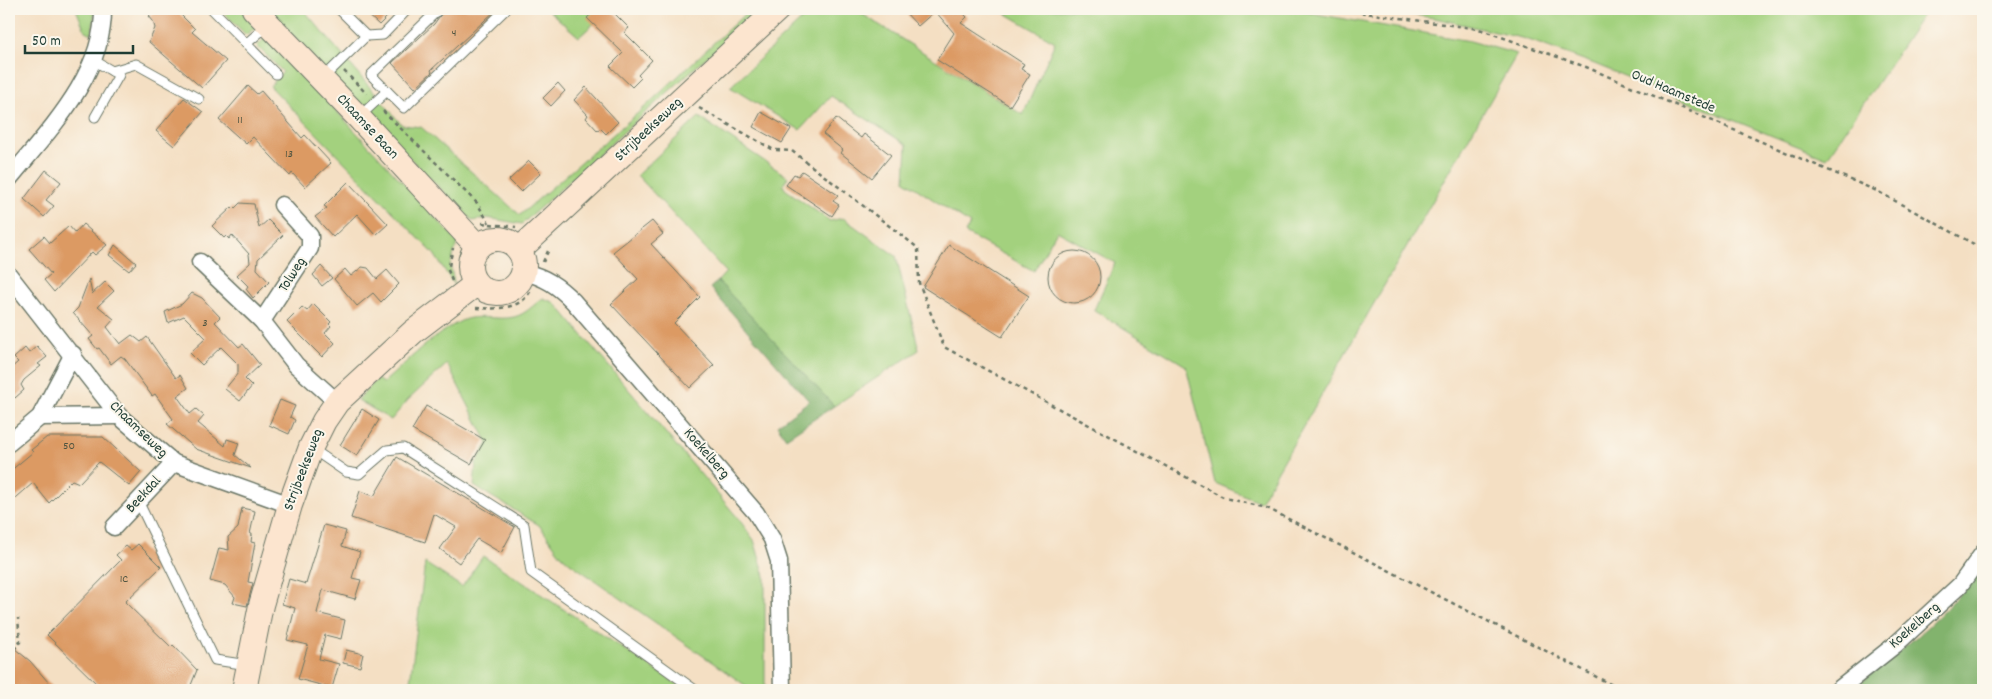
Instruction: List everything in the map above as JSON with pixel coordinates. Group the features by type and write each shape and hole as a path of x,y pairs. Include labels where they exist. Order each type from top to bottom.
{"main road":[{"name":"Strijbeekseweg","path":"527,266 685,97 778,9"},
{"name":"Chaamse Baan","path":"261,16 330,72 367,110 478,247"},
{"path":"504,240 527,266 520,281 513,288 504,292 494,293 476,284 471,275 470,265 472,255 478,247 486,242 504,240"},
{"name":"Strijbeekseweg","path":"244,690 261,605 290,505 311,448 324,420 337,402 413,332 476,284"}],"street":[{"path":"9,179 49,130 75,93 93,60 104,26 103,9"},
{"name":"Tolweg","path":"262,321 310,248 310,236 282,205"},
{"path":"200,262 262,321 296,365 337,402"},
{"name":"Koekelberg","path":"527,266 556,284 573,301 756,512 772,539 779,560 782,690"},
{"name":"Chaamseweg","path":"9,275 120,416 174,463 290,505"},
{"path":"9,443 40,417 73,354"},
{"path":"40,417 120,416"},
{"name":"Beekdal","path":"114,527 174,463"},
{"name":"Koekelberg","path":"1838,690 1894,645 1960,585 1983,553"}],"lane":[{"path":"212,9 276,74"},
{"path":"340,9 366,36"},
{"path":"330,72 366,36 383,35 408,9"},
{"path":"439,9 371,75 404,108 506,9"},
{"path":"246,44 261,16"},
{"path":"93,60 119,75 94,117"},
{"path":"112,71 136,64 200,99"},
{"path":"367,110 387,91"},
{"path":"311,448 346,472 359,474 387,450 403,448 500,509 524,525 531,572 695,690"},
{"path":"138,501 215,660 248,665"}],"path":[{"name":"Oud Haamstede","path":"1336,9 1479,29 1586,67 1877,191 1983,249"},
{"name":"Chaamse Baan","path":"330,72 367,110 477,203 490,223"},
{"path":"685,97 696,107 774,150 792,151 918,248 919,283 944,347 1225,498 1267,508 1622,690"},
{"path":"472,308 504,308 514,306 528,295 527,266"},
{"path":"9,656 20,642 18,618"}],"green space":[{"path":"76,9 95,9 92,34 85,31"},
{"path":"220,9 241,9 258,26 246,35"},
{"path":"267,9 303,9 402,125 421,127 520,215 646,106 750,9 760,9 522,224 487,218 473,221 374,122"},
{"path":"547,9 610,9 579,37"},
{"path":"813,9 854,9 1023,115 1055,42 998,9 1288,9 1470,41 1517,54 1260,502 1215,483 1186,366 1094,310 1115,263 1057,231 1034,271 965,233 970,224 905,181 907,145 831,96 800,130 730,87"},
{"path":"1379,9 1927,9 1827,158 1592,63 1526,39 1439,19"},
{"path":"267,36 458,242 450,265 455,286 434,254 270,86 283,72 257,46"},
{"path":"699,117 788,177 783,185 785,189 830,221 843,218 896,256 919,350 834,406 718,281 726,272 637,175"},
{"path":"718,281 834,406 786,438 777,425 809,401 710,288"},
{"path":"543,298 555,303 738,518 754,540 765,576 765,690 752,690 570,563 561,555 539,525 474,486 476,463 488,443 447,364 408,400 391,420 358,400 377,379 383,383 420,349 450,327 467,319 518,316"},
{"path":"483,556 686,690 409,690 425,563 462,587"},
{"path":"1983,564 1983,690 1851,690 1905,647 1939,616"}],"building":[{"path":"156,9 175,9 195,29 192,32 226,61 202,88 149,42 155,28 149,16"},
{"path":"362,9 395,9 379,25"},
{"path":"445,9 497,9 431,70 432,72 415,88 392,63 434,24"},
{"path":"597,9 610,9 629,28 624,32 652,60 638,75 641,78 632,87 610,66 623,53 587,18"},
{"path":"902,9 959,9 967,17 961,23 1024,64 1021,69 1030,74 1010,106 937,60 954,33 935,11 918,26"},
{"path":"558,83 565,91 551,106 543,98"},
{"path":"248,86 257,94 261,91 302,138 305,135 331,163 305,187 292,173 290,176 253,137 246,144 219,120"},
{"path":"586,87 618,122 606,134 600,128 598,131 586,118 588,115 574,100"},
{"path":"184,98 203,112 174,146 156,131"},
{"path":"761,112 791,129 782,143 753,127"},
{"path":"836,118 861,138 864,134 891,155 872,178 841,153 843,150 823,134"},
{"path":"529,161 541,173 521,192 509,180"},
{"path":"46,170 61,182 46,200 54,206 44,217 24,199"},
{"path":"802,171 838,195 833,201 839,205 832,216 786,185 794,174 798,176"},
{"path":"348,182 388,224 376,235 357,214 333,237 315,217 327,208 324,206"},
{"path":"240,203 254,204 259,228 268,220 283,235 258,259 257,269 269,282 253,298 246,289 248,286 237,275 250,263 249,254 232,235 229,239 226,236 224,238 212,226 232,207 234,209"},
{"path":"652,221 663,234 651,244 700,297 674,323 714,365 690,388 611,304 638,279 613,252"},
{"path":"83,224 107,245 95,255 92,252 54,292 44,280 51,274 29,249 44,236 50,243 69,226 75,233"},
{"path":"115,245 136,263 129,271 109,255"},
{"path":"949,245 1029,296 1002,337 923,287"},
{"path":"1074,251 1084,253 1092,259 1098,267 1100,277 1098,287 1092,295 1084,301 1074,303 1064,301 1056,295 1050,287 1048,277 1050,267 1056,259 1064,253"},
{"path":"321,266 332,278 322,286 313,275"},
{"path":"362,267 368,268 377,279 387,270 399,284 381,302 373,293 357,306 334,279 345,269 351,276"},
{"path":"89,279 92,294 105,282 114,291 98,306 114,319 107,327 120,344 132,335 141,342 147,337 176,378 180,375 188,388 177,396 190,414 196,409 204,416 198,423 225,446 227,439 239,443 235,455 251,468 196,449 167,424 173,419 155,394 152,396 125,359 121,356 111,364 99,348 97,349 89,339 93,336 73,313 78,308"},
{"path":"192,293 202,298 220,317 215,322 239,347 243,344 260,365 245,379 252,386 240,401 225,389 238,373 238,364 221,347 202,365 190,353 206,338 184,316 168,323 165,312 182,304"},
{"path":"313,304 331,322 329,324 331,326 325,333 335,343 322,357 287,322 302,307 307,311"},
{"path":"37,346 47,357 38,364 41,366 24,380 21,385 24,390 15,398 11,394 9,396 9,370 18,362 14,358 25,348 29,353"},
{"path":"280,400 295,406 290,417 295,420 289,434 269,425"},
{"path":"426,406 485,440 471,464 412,430"},
{"path":"362,409 379,420 357,456 340,445"},
{"path":"47,437 103,437 141,472 129,486 99,462 79,483 72,480 49,503 33,483 9,504 9,472 33,452 31,450"},
{"path":"397,457 515,527 501,553 477,539 459,563 440,549 456,527 434,514 425,542 351,518 360,491 374,496"},
{"path":"242,508 255,511 250,534 252,534 251,542 255,543 248,582 253,583 247,606 233,603 235,597 225,585 210,581 219,548 229,550 228,537 238,528"},
{"path":"324,525 346,531 342,546 360,552 352,578 361,580 355,599 323,590 317,613 345,620 341,639 325,635 319,659 339,664 332,688 298,679 308,645 287,640 295,608 282,604 289,579 306,584"},
{"path":"138,544 161,567 125,602 171,647 173,645 197,670 189,690 103,690 47,635 121,560 116,555 126,546 131,550"},
{"path":"9,644 30,661 55,690 9,690"},
{"path":"346,650 363,654 360,667 343,663"}]}
